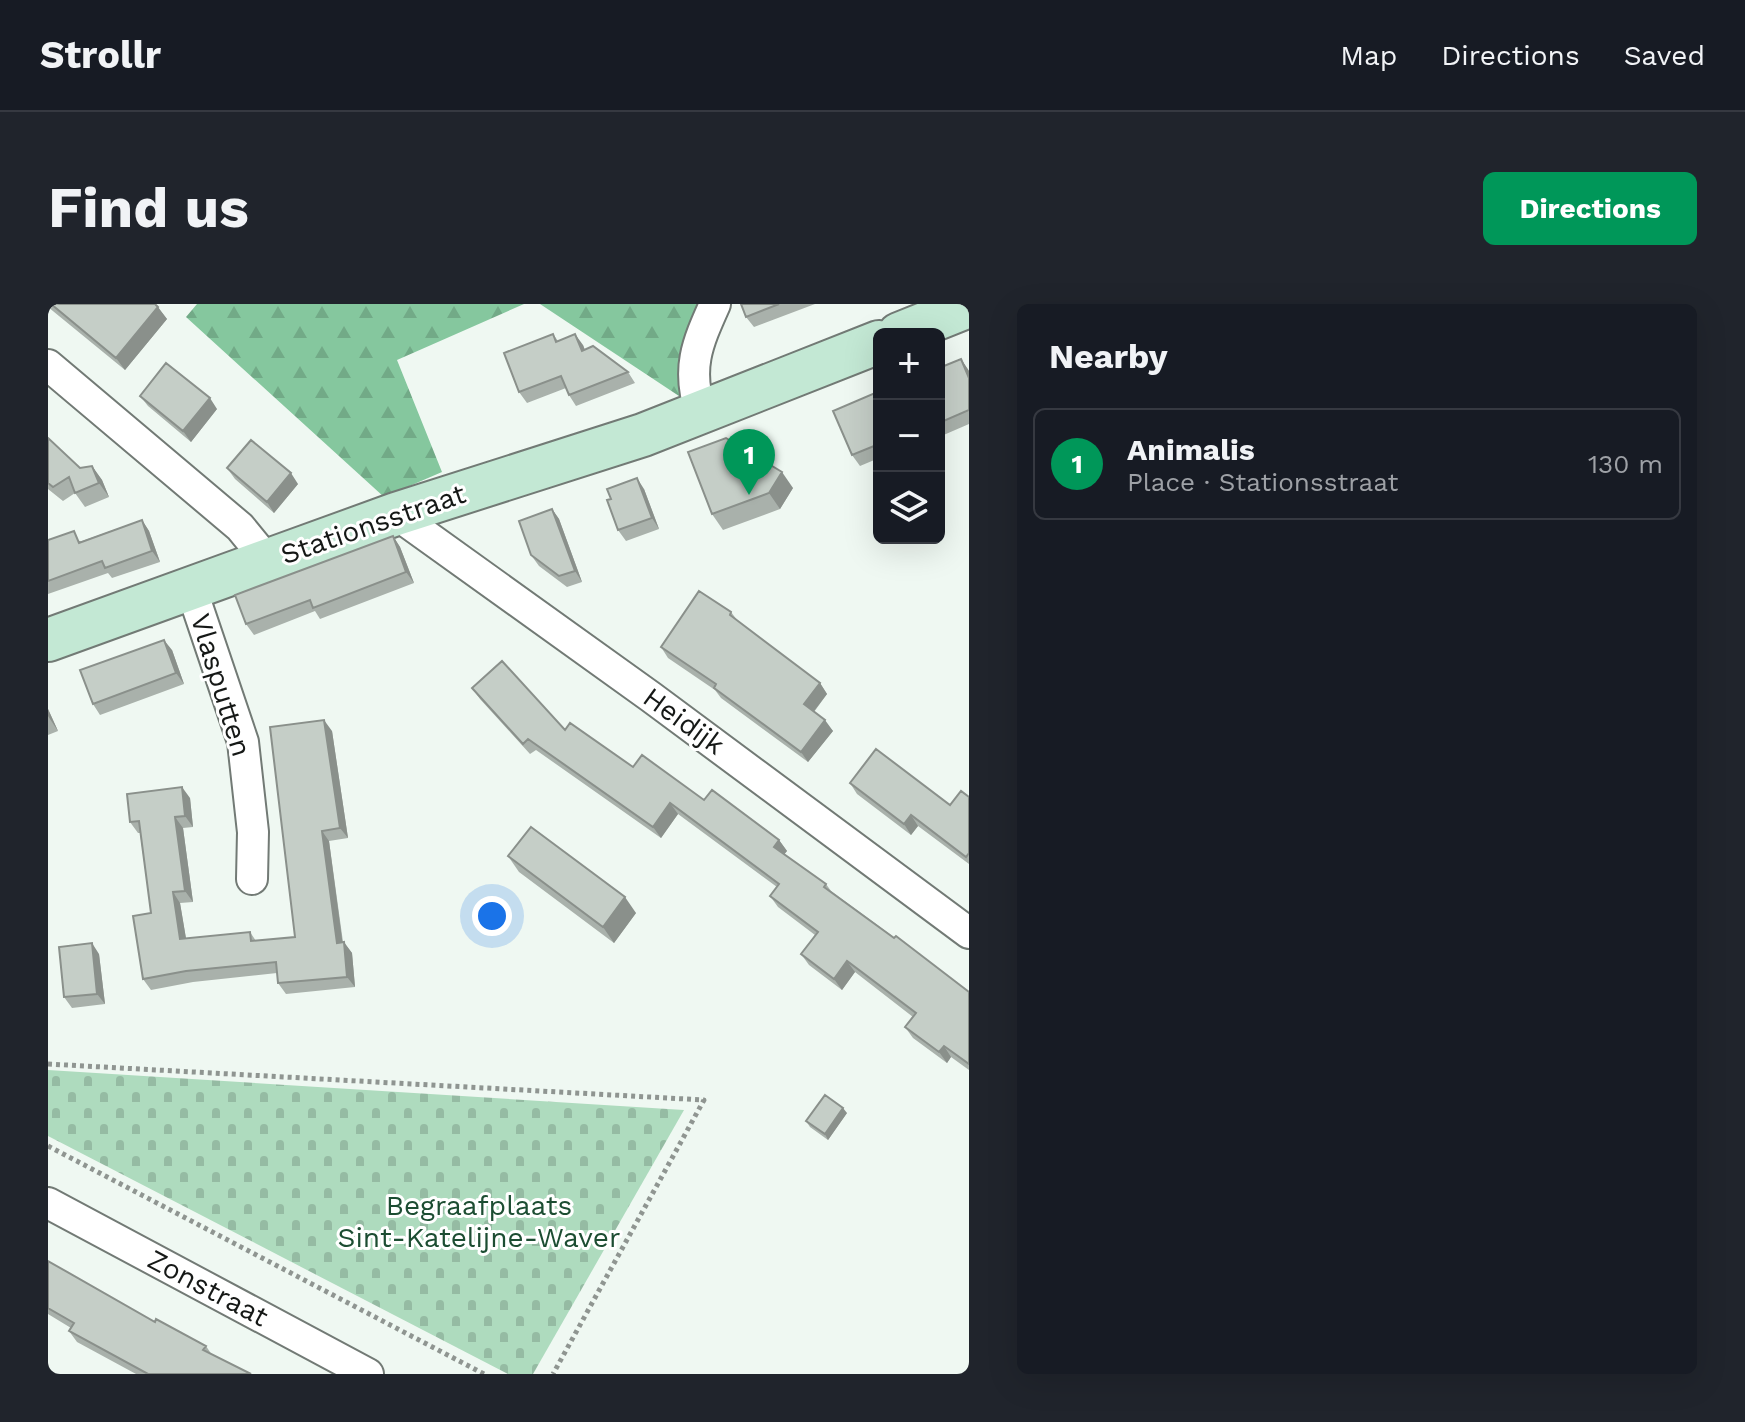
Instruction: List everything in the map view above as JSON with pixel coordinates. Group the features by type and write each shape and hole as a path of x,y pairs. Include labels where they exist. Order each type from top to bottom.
{"street":[{"path":"701,413 692,380 696,347 715,304"},
{"path":"914,328 969,306"},
{"name":"Stationsstraat","path":"48,640 396,514 588,454 873,344"},
{"path":"48,365 240,527 267,560"},
{"name":"Heidijk","path":"396,514 651,697 969,933"},
{"name":"Vlasputten","path":"191,588 243,742 253,832 252,879"},
{"name":"Zonstraat","path":"48,1203 368,1374"}],"path":[{"path":"48,1064 704,1100 553,1374"},
{"path":"48,1146 484,1374"}],"green space":[{"path":"197,304 524,304 397,360 442,472 384,497 186,317"},
{"path":"540,304 719,304 679,396"},
{"name":"Begraafplaats Sint-Katelijne-Waver","path":"48,1070 684,1110 533,1374 508,1374 48,1136"}],"building":[{"path":"51,304 155,304 158,307 116,358"},
{"path":"741,304 779,304 746,317"},
{"path":"553,334 556,342 575,334 582,351 593,346 628,372 569,395 561,376 519,392 504,353"},
{"path":"961,359 969,378 969,410 945,420 945,400 945,366"},
{"path":"166,363 210,398 183,431 140,396"},
{"path":"873,394 873,446 852,455 833,411"},
{"path":"48,438 80,468 92,466 99,483 75,493 69,477 53,487 48,483"},
{"path":"726,438 782,472 769,493 712,514 688,452"},
{"path":"251,440 291,473 267,502 227,468"},
{"path":"637,478 652,518 618,530 607,500 611,499 607,489"},
{"path":"552,509 575,571 559,576 531,555 519,521"},
{"path":"142,520 152,551 105,568 102,561 48,581 48,540 74,531 79,543"},
{"path":"393,536 406,572 313,608 310,600 246,624 235,595"},
{"path":"699,591 731,612 730,615 820,683 804,704 825,720 801,752 714,688 716,684 661,647"},
{"path":"164,640 176,673 93,704 80,670"},
{"path":"502,661 565,730 570,723 633,767 642,755 704,800 712,790 779,840 774,847 826,884 824,887 894,938 896,936 969,992 969,1064 944,1046 939,1052 905,1027 916,1013 847,961 834,979 801,954 818,932 770,896 779,884 670,803 653,827 528,739 523,744 472,688"},
{"path":"324,720 340,828 322,831 337,943 344,942 347,977 278,983 276,962 186,971 143,979 133,916 151,913 139,821 130,822 127,794 182,787 185,816 175,817 185,891 173,892 180,939 250,932 251,941 295,937 270,727"},
{"path":"876,749 950,805 961,791 969,797 969,853 966,857 911,815 904,824 850,783"},
{"path":"531,827 625,897 603,927 508,856"},
{"path":"92,943 97,994 64,997 59,947"},
{"path":"825,1095 843,1108 825,1134 806,1121"},
{"path":"48,1261 155,1322 156,1319 206,1346 203,1350 251,1374 148,1374 69,1331 74,1323 48,1308"}],"place":[{"name":"Animalis","path":"749,495"}]}
